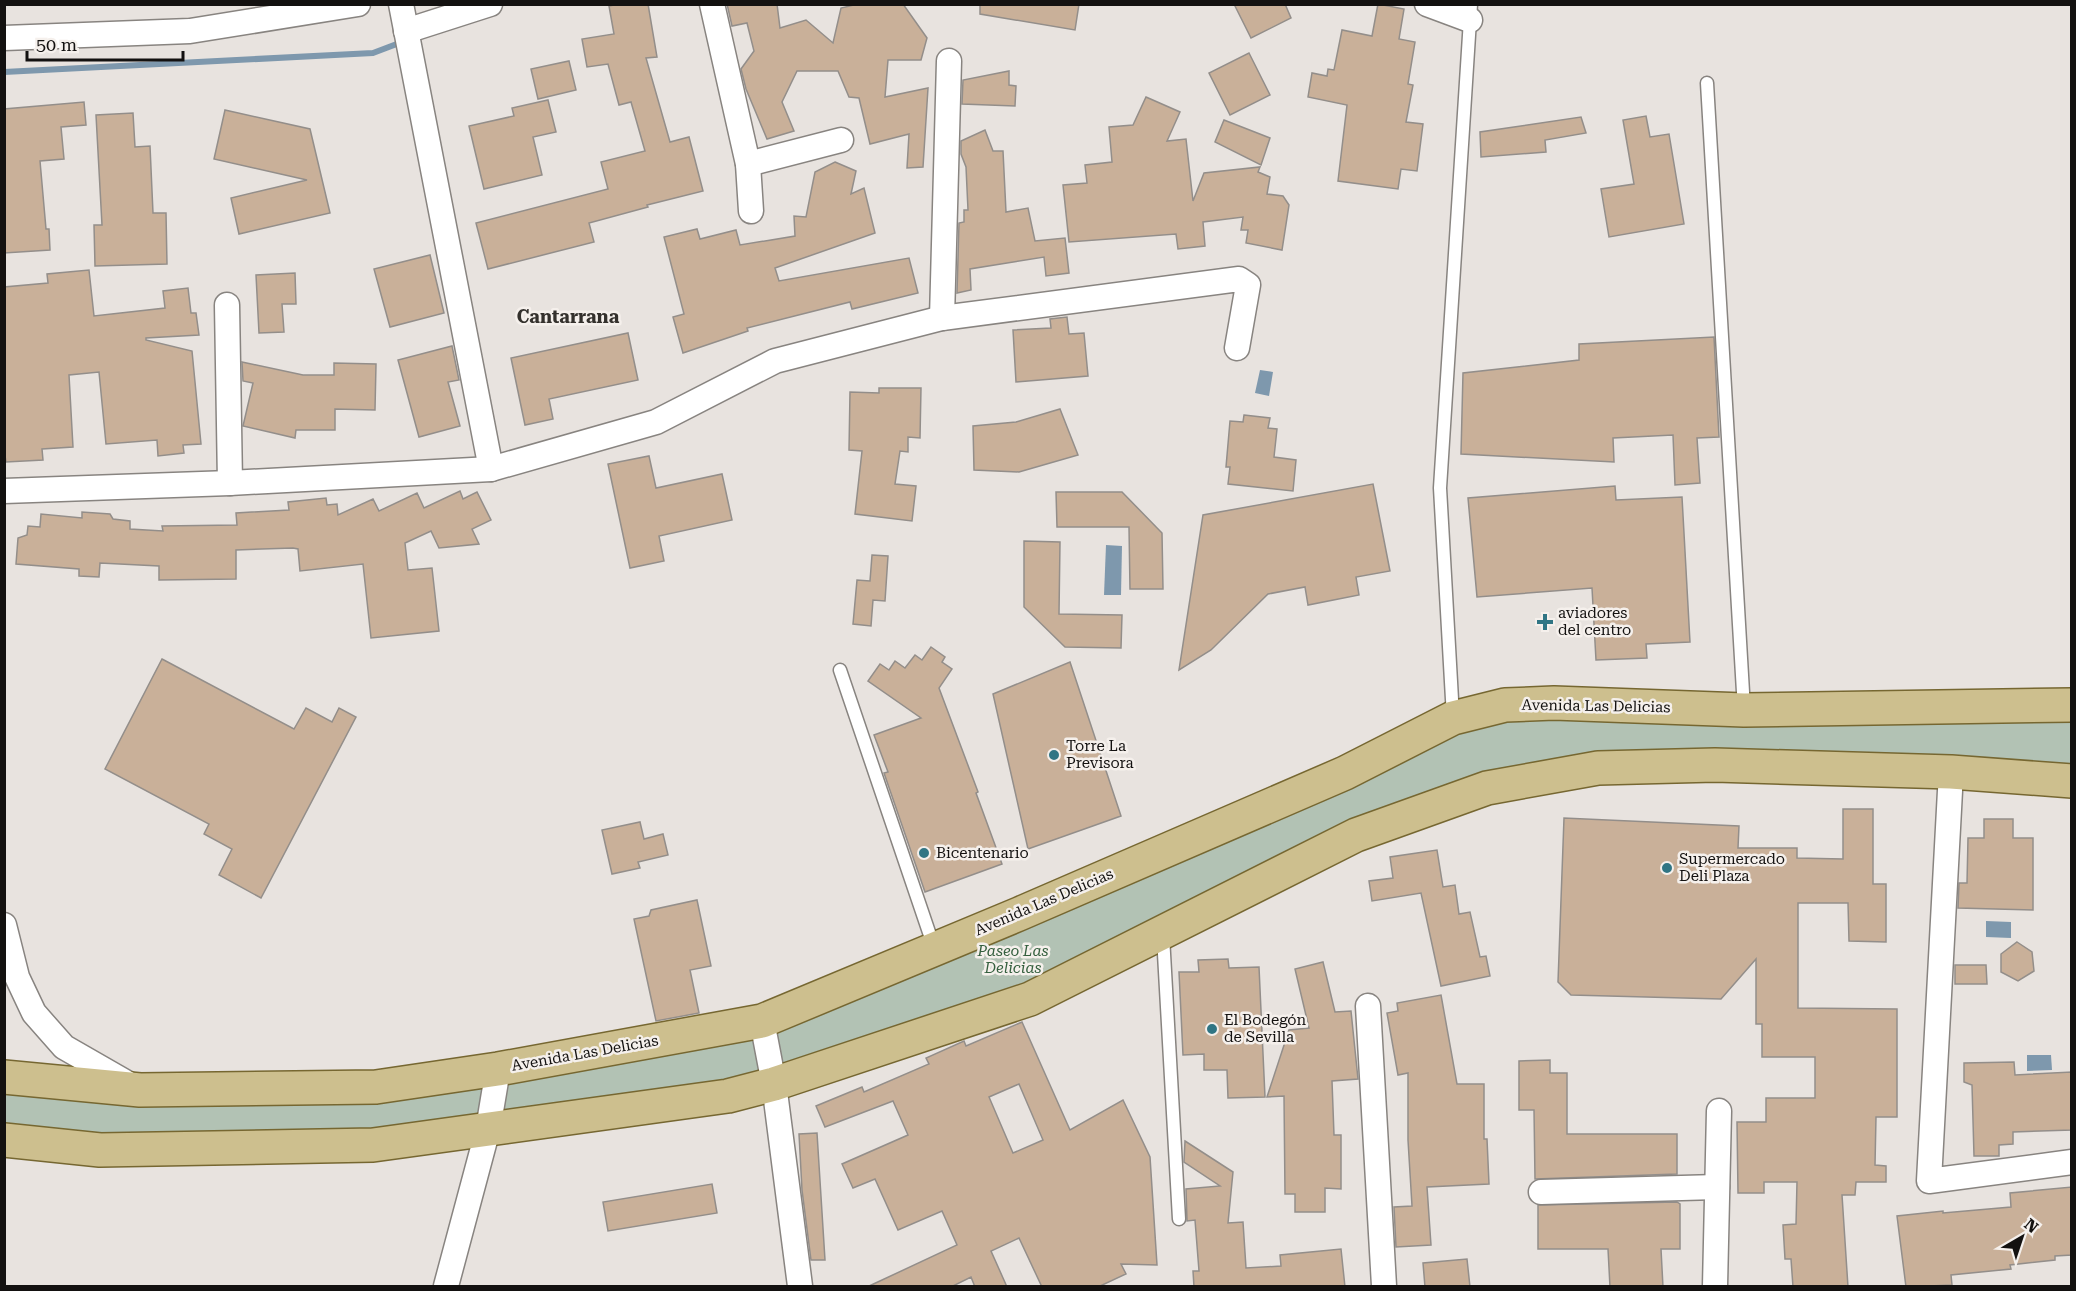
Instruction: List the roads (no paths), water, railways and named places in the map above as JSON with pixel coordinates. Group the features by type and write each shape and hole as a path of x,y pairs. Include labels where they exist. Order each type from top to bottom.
{"main road":[{"name":"Avenida Las Delicias","path":"4,1077 140,1090 376,1087 498,1069 762,1021 1346,773 1453,718 1505,705 1554,703 1744,710 2072,705"},
{"path":"4,1140 100,1150 373,1145 728,1096 774,1084 1030,999 1356,834 1487,788 1598,768 1715,765 1951,772 2072,781"}],"street":[{"path":"4,39 190,31 358,4"},
{"path":"401,4 491,469"},
{"path":"408,37 490,4"},
{"path":"712,4 748,164 751,211"},
{"path":"1426,4 1471,12"},
{"path":"942,318 950,61"},
{"path":"748,164 841,140"},
{"path":"4,491 230,483 491,469 656,423 775,361 942,318 1239,279 1248,285 1237,348"},
{"path":"227,305 230,483"},
{"path":"1951,772 1929,1181 2072,1162"},
{"path":"4,925 17,977 34,1013 64,1047 140,1090"},
{"path":"1368,1006 1384,1287"},
{"path":"762,1021 774,1084 800,1287"},
{"path":"446,1287 488,1129 498,1069"},
{"path":"1715,1287 1719,1110"},
{"path":"1540,1192 1717,1187"}],"lane":[{"path":"1453,718 1440,488 1471,12"},
{"path":"1707,83 1744,710"},
{"path":"840,670 935,948"},
{"path":"1162,932 1179,1219"}],"water":[{"path":"1260,370 1273,372 1269,396 1255,393"},
{"path":"1106,545 1122,546 1121,595 1104,595"},
{"path":"1986,921 2011,922 2011,938 1986,937"},
{"path":"2027,1055 2051,1055 2052,1070 2027,1071"}],"waterway":[{"path":"4,72 373,53 402,42"}],"place":[{"name":"aviadores del centro","path":"1545,622"},
{"name":"Torre La Previsora","path":"1054,755"},
{"name":"Bicentenario","path":"924,853"},
{"name":"Supermercado Deli Plaza","path":"1667,868"},
{"name":"El Bodegón de Sevilla","path":"1212,1029"}],"district":[{"name":"Cantarrana","path":"568,316"}],"park label":[{"name":"Paseo Las Delicias","path":"1013,960"}]}
